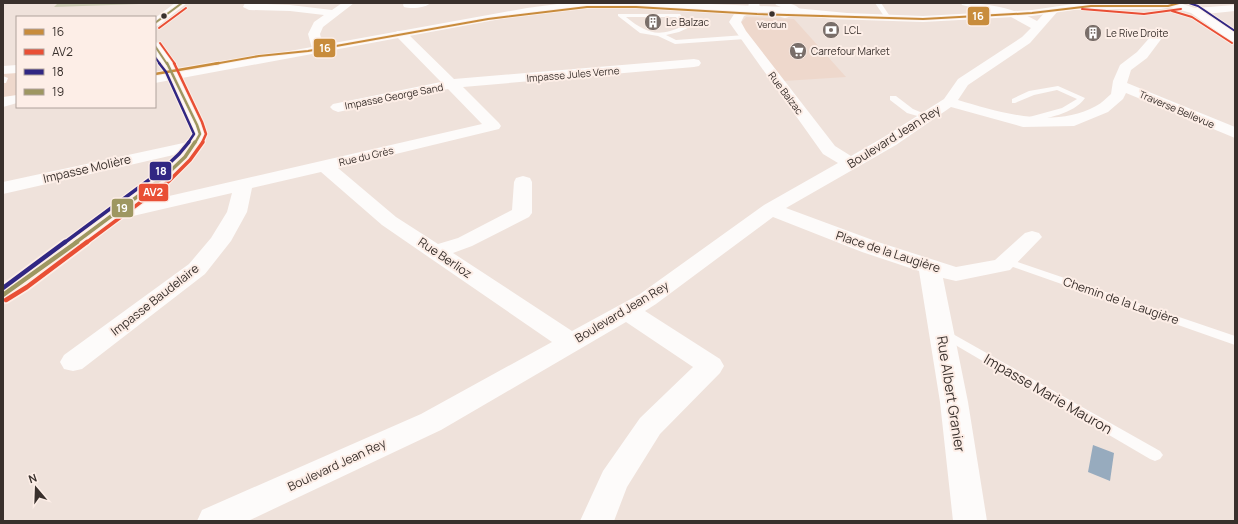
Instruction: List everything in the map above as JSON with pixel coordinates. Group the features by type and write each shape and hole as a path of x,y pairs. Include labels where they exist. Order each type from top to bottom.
{"street":[{"path":"156,22 182,3"},
{"path":"313,50 314,34 318,25 349,3"},
{"path":"408,5 425,3"},
{"path":"780,3 793,7 790,13"},
{"path":"966,3 1045,20"},
{"path":"156,79 259,56 313,50 488,19 569,9 749,8 790,13 888,18 944,18 1014,14 1032,22 1045,20 1076,4 1100,6 1177,4 1195,11 1233,35"},
{"path":"240,12 253,6 290,8 333,13"},
{"path":"618,9 679,12 749,8"},
{"name":"Rue Balzac","path":"749,8 737,16 735,22 829,150 842,159 852,163"},
{"path":"1195,11 1235,8"},
{"name":"Boulevard Jean Rey","path":"214,521 431,422 648,299 771,209 890,141 928,117 949,102 963,82 1026,40 1045,20"},
{"name":"Rue du Grès","path":"112,215 493,126 401,34"},
{"path":"949,102 1023,122 1074,121 1103,109 1118,96 1119,85 1125,68 1142,55 1156,38"},
{"path":"3,295 23,282 165,176 183,160 195,145 200,134 174,74 156,48"},
{"name":"Impasse Jules Verne","path":"451,84 694,63"},
{"path":"3,70 16,69"},
{"path":"156,74 174,74"},
{"name":"Impasse George Sand","path":"338,107 451,84"},
{"name":"Traverse Bellevue","path":"1119,85 1158,100 1235,134"},
{"path":"3,103 16,99"},
{"path":"3,103 16,104"},
{"name":"Impasse Molière","path":"3,188 195,145"},
{"name":"Rue Berlioz","path":"324,165 389,221 571,342"},
{"path":"436,252 465,242 522,213 523,182"},
{"name":"Impasse Baudelaire","path":"74,362 197,269 220,241 237,212 244,184"},
{"name":"Place de la Laugière","path":"771,209 796,220 930,267 956,274 1002,265 1006,261"},
{"path":"1006,261 1032,237"},
{"name":"Rue Albert Granier","path":"930,267 954,402 970,521"},
{"path":"597,521 614,481 650,426 710,366 627,311"}],"lane":[{"path":"878,3 888,18"},
{"path":"618,9 645,32 659,34 679,31 687,27 679,12"},
{"path":"1223,9 1235,11"},
{"path":"659,34 675,42 745,37"},
{"path":"3,78 3,81"},
{"path":"1016,100 1032,93 1058,88 1081,98 1080,102 1071,108 1023,122"},
{"path":"894,98 910,111 928,117"},
{"name":"Chemin de la Laugière","path":"1006,261 1235,341"},
{"name":"Impasse Marie Mauron","path":"942,332 1155,455"}],"shaded area":[{"path":"58,3 168,3 54,7"},
{"path":"746,17 794,19 846,77 784,81 740,24"},
{"path":"3,71 16,71 16,97 3,99"}],"water":[{"path":"1093,445 1114,453 1110,481 1088,472"}],"transit line":[{"name":"19","path":"156,22 182,3"},
{"name":"16","path":"156,74 259,56 308,51 488,19 587,7 636,7 757,14 923,19 1032,13 1091,6 1168,6 1179,3"},
{"name":"18","path":"1189,3 1198,6 1235,31"},
{"name":"AV2","path":"159,28 186,8"},
{"name":"AV2","path":"1082,9 1132,14 1169,12 1181,9"},
{"name":"AV2","path":"1172,11 1192,17 1232,43"},
{"name":"AV2","path":"6,300 27,287 169,181 200,148 206,134 202,122 176,66 160,43"},
{"name":"19","path":"3,295 23,282 165,176 185,157 197,140 200,134 197,125 171,69 156,47"},
{"name":"18","path":"3,288 161,171 171,163 191,139 194,134 191,127 166,72 156,58"}],"place":[{"name":"Verdun","path":"772,14"},
{"name":"Le Balzac","path":"653,22"},
{"name":"LCL","path":"831,30"},
{"name":"Le Rive Droite","path":"1093,33"},
{"name":"Carrefour Market","path":"798,51"}]}
